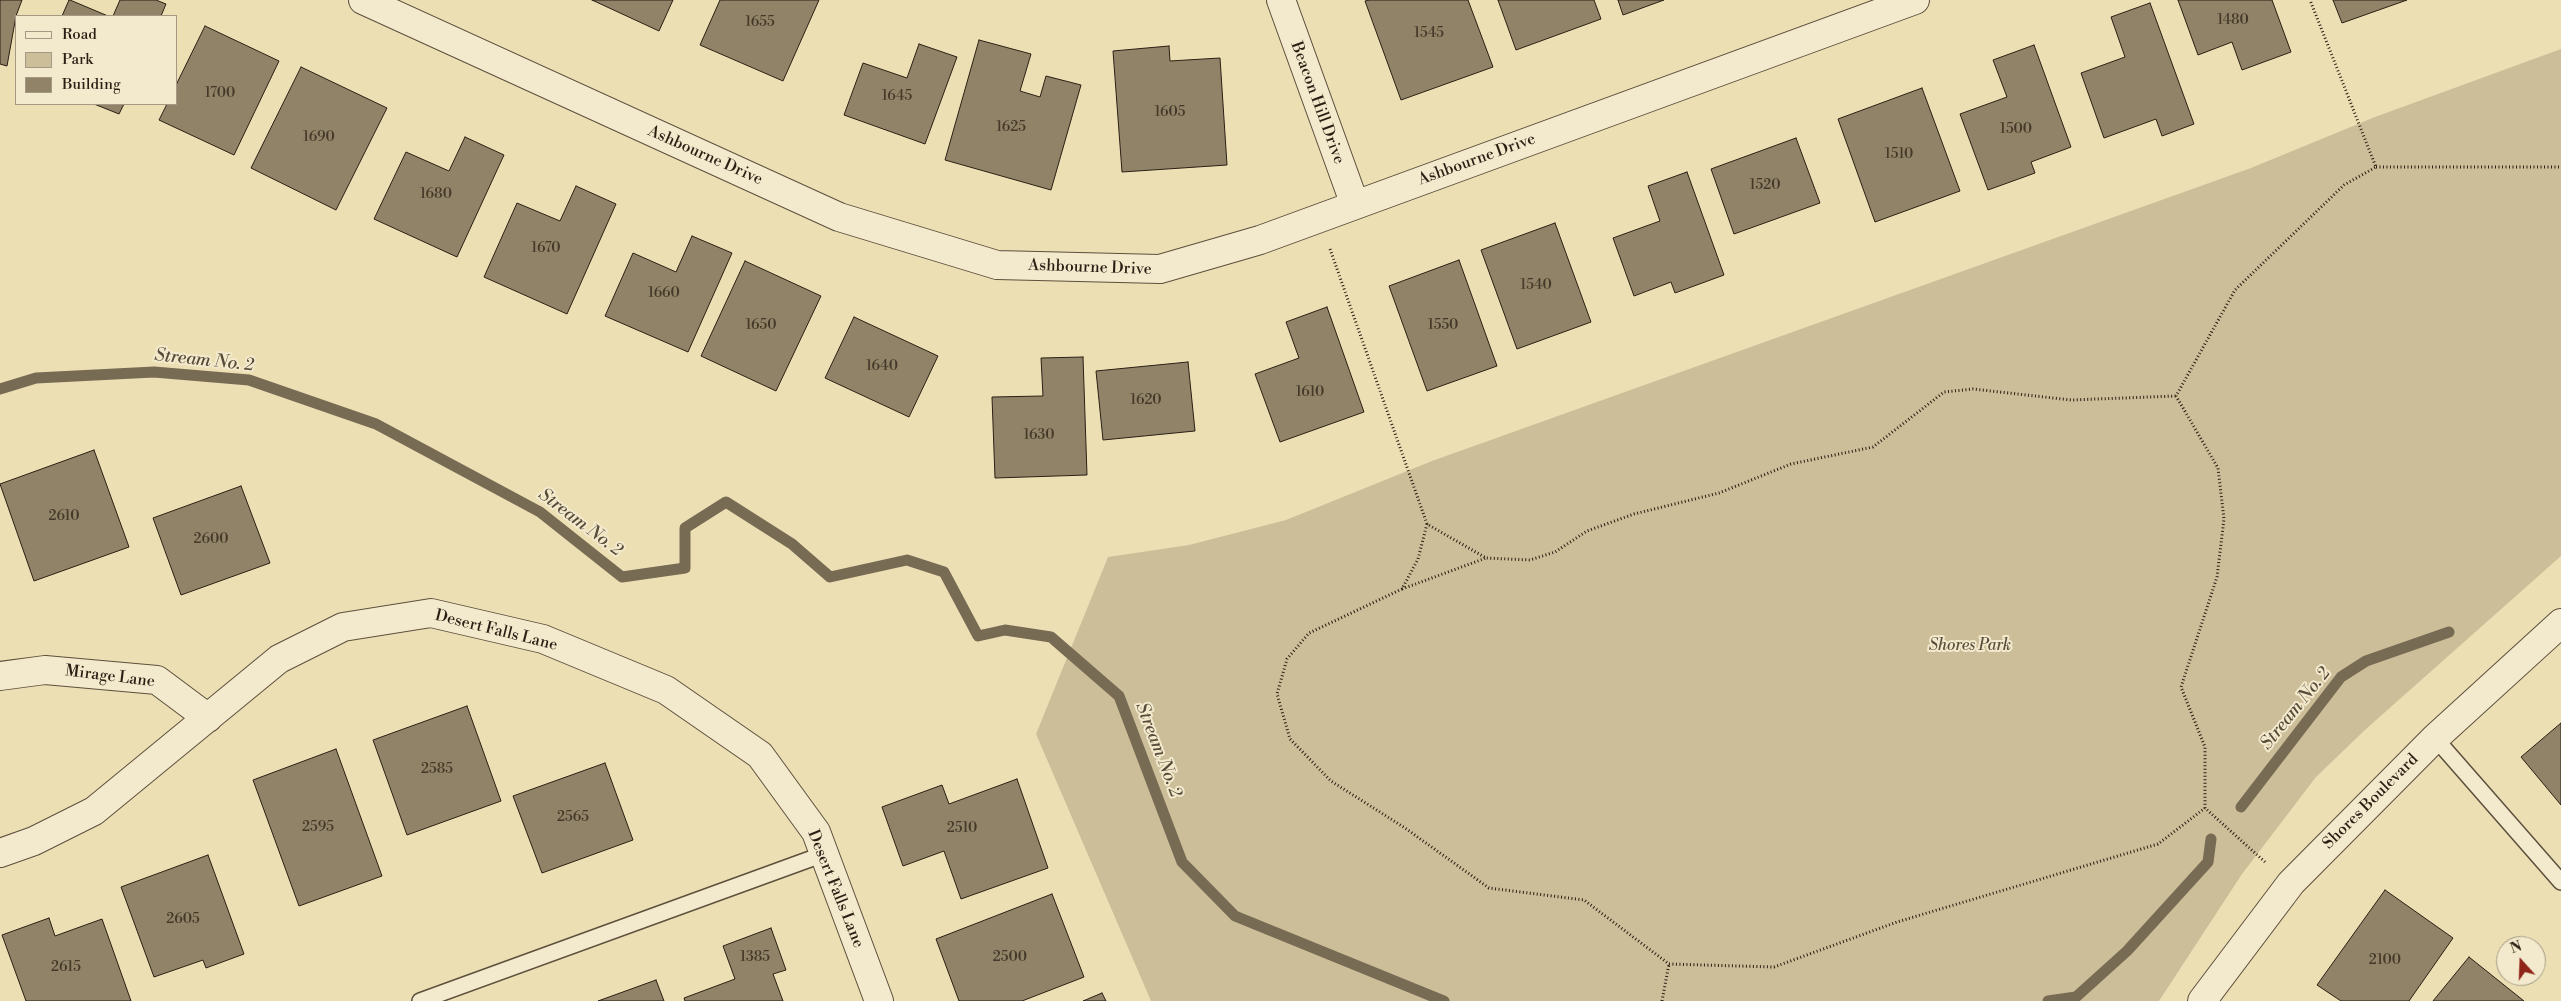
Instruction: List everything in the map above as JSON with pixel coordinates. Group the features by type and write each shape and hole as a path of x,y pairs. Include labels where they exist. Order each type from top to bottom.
{"street":[{"name":"Ashbourne Drive","path":"363,0 839,217 997,265 1160,270 1260,240 1319,219 1915,0"},
{"name":"Beacon Hill Drive","path":"1281,0 1355,205"},
{"name":"Desert Falls Lane","path":"0,853 34,841 94,811 279,659 342,627 431,613 543,639 666,690 760,755 816,832 879,1001"},
{"name":"Shores Boulevard","path":"2202,1001 2291,883 2435,738 2561,623"},
{"name":"Mirage Lane","path":"0,676 45,670 157,680 208,718"}],"lane":[{"path":"2435,738 2561,882"},
{"path":"420,1001 824,854"}],"path":[{"path":"2310,0 2376,167"},
{"path":"2176,396 2235,290 2344,185 2376,167 2561,167"},
{"path":"1319,219 1427,524 1418,559 1402,589"},
{"path":"2176,396 2071,400 1973,389 1944,392 1873,447 1791,464 1719,493 1634,514 1587,531 1554,552 1530,560 1486,558 1402,589 1309,633 1287,659 1277,694 1290,740 1331,781 1405,828 1489,888 1584,900 1669,964 1774,967 1897,922 2158,844 2205,808"},
{"path":"2176,396 2218,468 2224,519 2217,577 2181,687 2205,747 2205,808 2254,854 2291,883"},
{"path":"1427,524 1486,558"},
{"path":"1662,1001 1669,964"}],"green space":[{"name":"Shores Park","path":"2561,49 2561,556 2366,729 2316,777 2242,874 2159,1001 1151,1001 1036,734 1108,557 1189,545 1286,520 1432,461 2251,168 2375,117"}],"building":[{"path":"0,0 22,0 15,15 7,66 0,64"},
{"path":"70,0 106,15 62,15"},
{"path":"120,0 156,0 166,4 161,15 113,15"},
{"path":"592,0 673,0 659,31"},
{"path":"720,0 819,0 783,81 700,45"},
{"path":"1468,0 1493,67 1401,100 1365,1"},
{"path":"1498,0 1594,0 1601,19 1516,50"},
{"path":"1618,0 1664,0 1623,15"},
{"path":"2178,0 2272,0 2291,52 2242,70 2232,42 2198,55"},
{"path":"2333,0 2407,0 2342,23"},
{"path":"2150,3 2194,124 2162,136 2156,119 2104,138 2081,73 2125,57 2111,17"},
{"path":"205,26 279,61 234,155 159,120 166,105 178,105 178,81"},
{"path":"979,40 1031,54 1020,91 1040,97 1046,76 1081,85 1051,190 945,160"},
{"path":"919,44 957,57 925,144 844,115 863,63 907,78"},
{"path":"2034,45 2071,147 2031,162 2035,173 1988,190 1960,114 2007,97 1993,60"},
{"path":"1169,46 1170,61 1220,58 1227,165 1122,172 1113,51"},
{"path":"301,67 387,108 336,210 251,168"},
{"path":"1922,88 1960,191 1875,222 1838,119"},
{"path":"96,105 124,105 119,114"},
{"path":"465,137 504,155 457,257 374,219 406,152 449,171"},
{"path":"1796,138 1820,203 1734,234 1711,169"},
{"path":"1687,172 1724,275 1675,293 1671,282 1634,296 1613,238 1660,221 1648,186"},
{"path":"576,186 616,204 567,314 484,277 517,203 560,221"},
{"path":"1555,223 1591,322 1517,349 1481,250"},
{"path":"692,236 732,253 688,352 605,316 633,253 676,272"},
{"path":"1459,260 1497,366 1427,391 1389,286"},
{"path":"745,261 821,296 776,391 701,356"},
{"path":"1327,307 1364,412 1280,442 1255,374 1299,358 1286,322"},
{"path":"854,317 938,356 909,417 825,378"},
{"path":"1083,357 1087,475 995,478 992,397 1043,396 1041,358"},
{"path":"1188,362 1195,431 1103,440 1096,371"},
{"path":"94,450 129,547 34,581 0,484"},
{"path":"241,486 270,563 181,595 153,518"},
{"path":"467,706 501,801 407,835 373,740"},
{"path":"2561,723 2561,805 2521,757"},
{"path":"336,749 382,876 299,906 253,780"},
{"path":"605,763 633,840 542,873 513,796"},
{"path":"1017,779 1048,868 961,899 944,851 903,866 882,807 942,785 949,804"},
{"path":"208,855 244,954 206,968 203,960 154,977 121,887"},
{"path":"2385,890 2453,938 2409,1001 2341,1001 2317,985"},
{"path":"1052,894 1084,977 1022,1001 959,1001 936,939"},
{"path":"49,918 55,936 102,919 131,1001 26,1001 2,935"},
{"path":"771,928 786,970 773,974 783,1001 685,1001 684,998 735,979 723,946"},
{"path":"2469,957 2496,979 2496,986 2505,986 2524,1001 2433,1001"},
{"path":"656,980 664,1001 598,1001"},
{"path":"1102,993 1106,1001 1083,1001"}],"waterway":[{"name":"Stream No. 2","path":"0,389 36,378 154,372 249,380 376,424 540,512 622,577 685,568 685,528 726,502 792,544 830,577 907,560 944,572 978,636 1005,630 1051,637 1119,696 1182,862 1235,916 1444,1001"},
{"name":"Stream No. 2","path":"2241,807 2341,677 2366,661 2449,632"},
{"name":"Stream No. 2","path":"2048,1001 2076,997 2127,951 2208,862 2211,839"}]}
